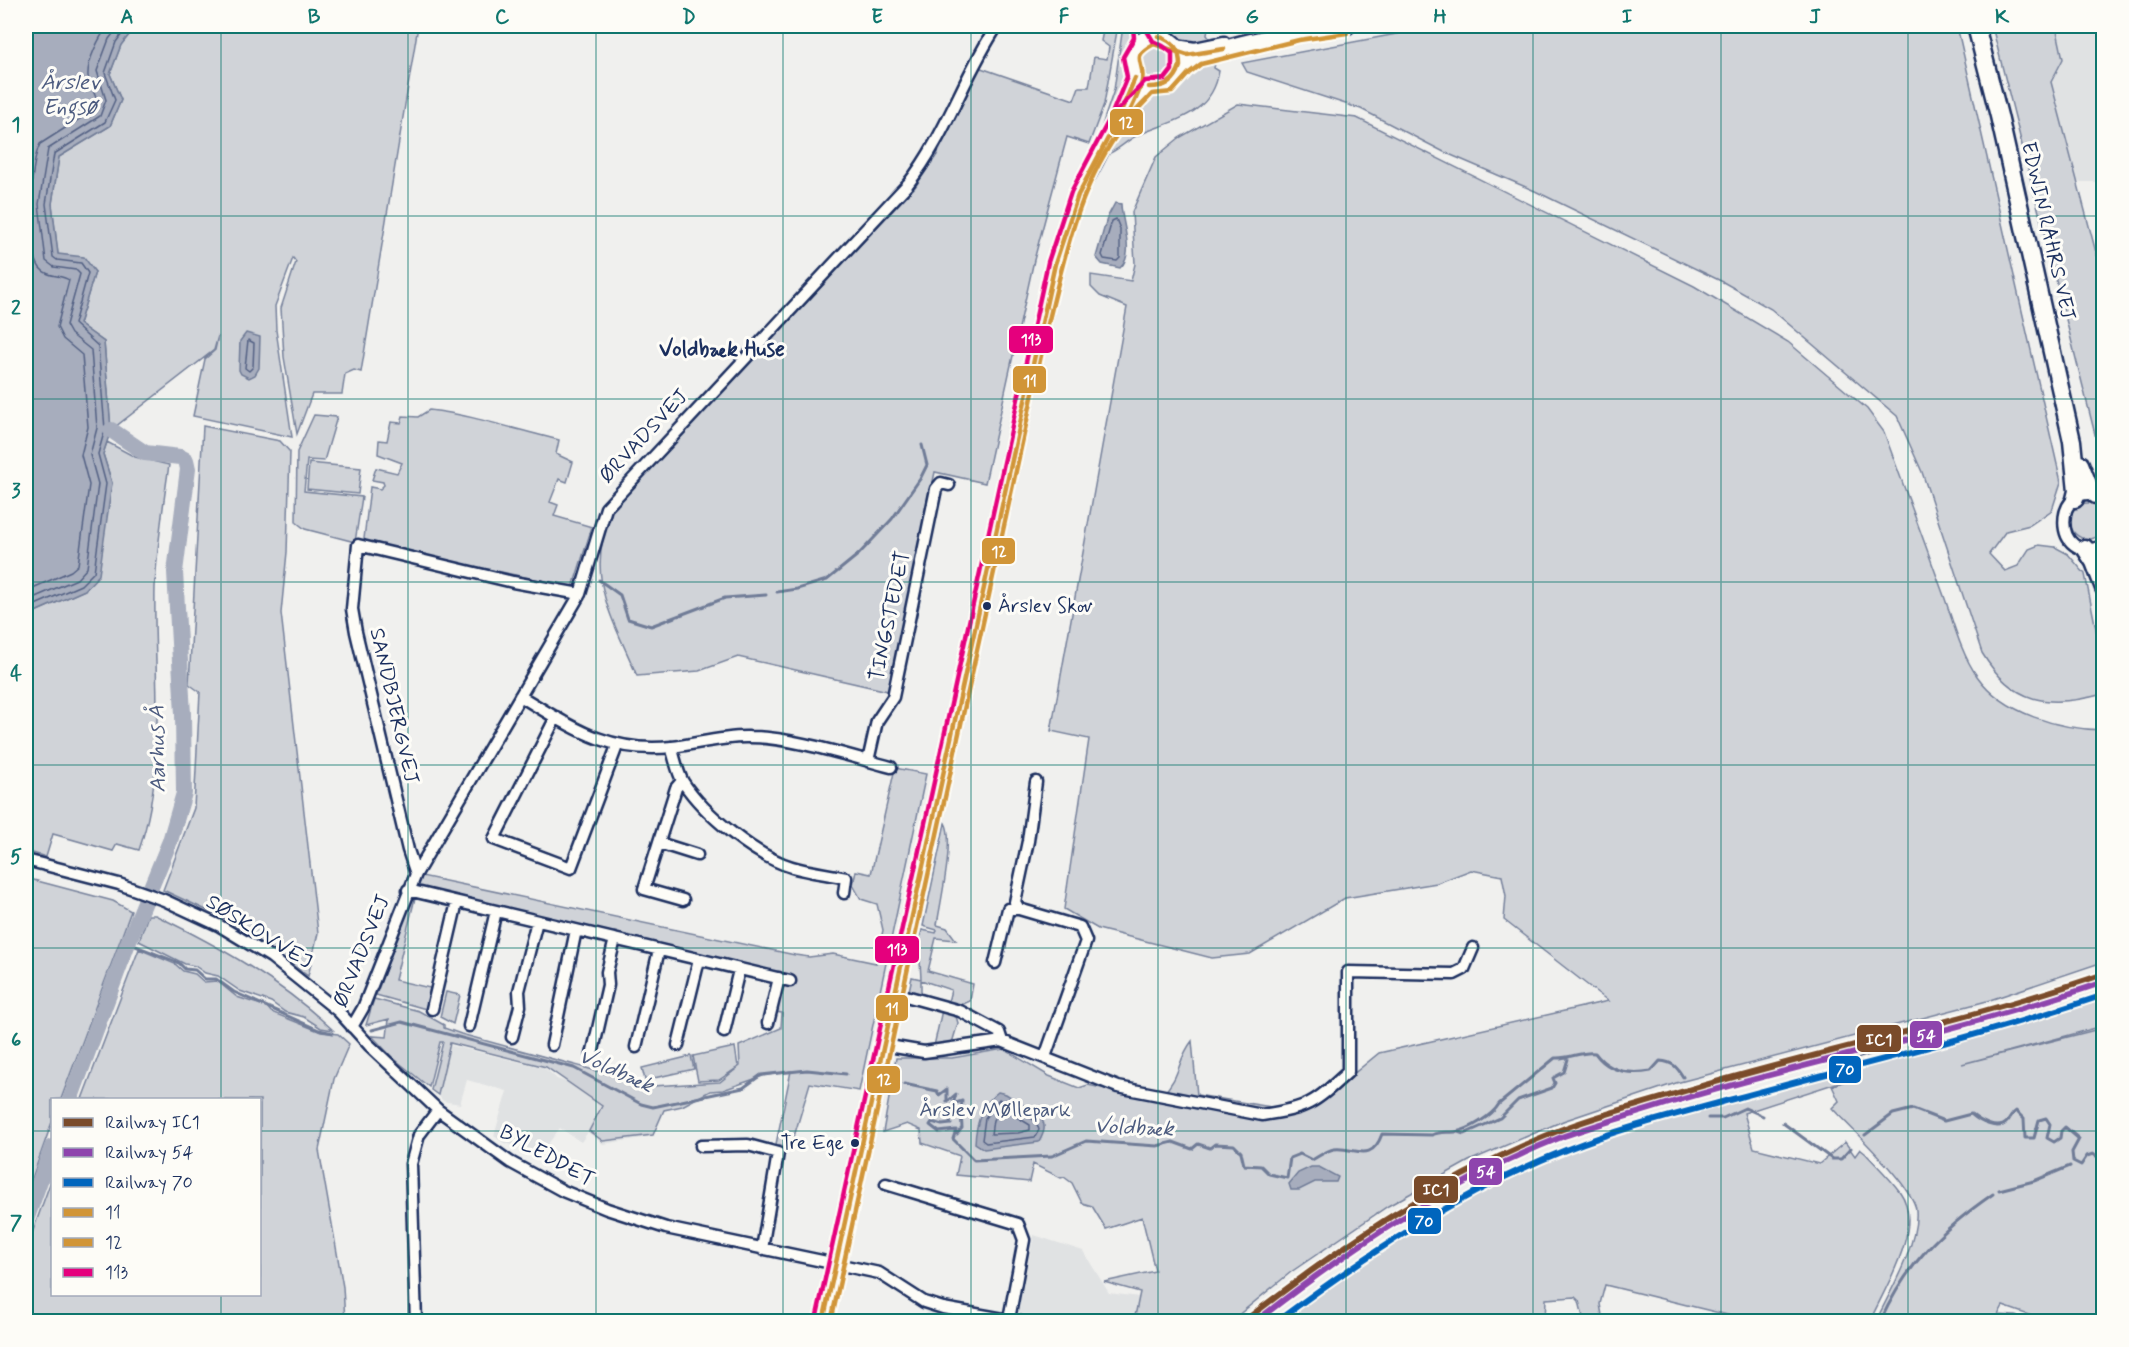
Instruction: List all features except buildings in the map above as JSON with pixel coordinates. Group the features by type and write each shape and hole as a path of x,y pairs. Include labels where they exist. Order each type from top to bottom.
{"highway":[{"path":"1180,72 1198,57 1295,29 1329,26"},
{"path":"1295,29 1346,26"},
{"name":"EDWIN RAHRS VEJ","path":"1976,27 2002,126 2072,441"},
{"path":"2072,441 2090,489 2100,496"},
{"path":"2072,441 2077,491 2075,499"},
{"path":"2085,548 2094,562 2103,588"}],"main road":[{"path":"823,1322 1055,264 1078,195 1118,121 1135,78 1130,58 1141,33 1155,31 1176,45 1182,58 1180,72 1168,86 1149,87 1135,78"},
{"path":"1118,121 1149,87"}],"street":[{"name":"ØRVADSVEJ","path":"352,1027 368,996 416,874 580,594 600,523 615,496 908,184 937,144 975,62 997,26"},
{"path":"1176,45 1203,47 1295,29"},
{"name":"TINGSTEDET","path":"868,761 877,721 893,697 936,489 940,483 949,485"},
{"path":"2100,496 2085,495 2075,499 2065,511 2063,527 2072,542 2085,548 2103,545"},
{"name":"SANDBJERGVEJ","path":"416,874 408,850 352,609 358,545 513,582 580,594"},
{"path":"520,696 581,732 617,746 671,747 746,736 769,738 891,767"},
{"path":"556,717 494,839 570,868 617,746"},
{"path":"671,747 682,781 706,808 761,853 791,866 846,878 844,893"},
{"path":"682,781 676,788 644,889 683,900"},
{"path":"1019,909 1015,902 1028,841 1036,782"},
{"path":"659,843 697,855"},
{"name":"SØSKOVVEJ","path":"26,860 130,888 164,900 220,926 271,957 312,988 352,1027"},
{"name":"ØRVADSVEJ","path":"408,890 790,981"},
{"path":"432,1009 457,902"},
{"path":"995,963 1008,909 1019,909 1080,927 1086,941 1044,1057"},
{"path":"469,1026 496,911"},
{"path":"512,1037 520,1006 519,991 537,921"},
{"path":"552,1045 576,930"},
{"path":"592,1055 608,985 607,972 615,939"},
{"path":"883,1045 924,1052 1002,1041 1086,1076 1145,1093 1262,1115 1300,1108 1316,1101 1348,1072 1348,972 1454,974 1464,969 1473,948"},
{"path":"636,1047 659,950"},
{"path":"678,1045 699,960"},
{"path":"724,1032 739,970"},
{"path":"768,1023 779,978"},
{"path":"895,993 960,1011 999,1032 1002,1041"},
{"name":"BYLEDDET","path":"352,1027 438,1110 510,1162 588,1202 666,1228 885,1275 924,1302 943,1308 1015,1320"},
{"path":"416,1322 411,1164 419,1135 438,1110"},
{"path":"701,1146 748,1145 778,1153 762,1249"},
{"path":"886,1184 999,1216 1018,1224 1024,1240 1015,1320"}],"shaded area":[{"path":"2056,26 2103,26 2103,182 2074,182 2051,82 2063,58"},
{"path":"449,1045 545,1068 557,1079 614,1097 653,1118 643,1138 603,1144 588,1132 581,1142 560,1128 542,1152 504,1143 494,1136 507,1091 467,1080 460,1104 443,1101 438,1095"},
{"path":"1034,1235 1083,1251 1109,1293 1139,1297 1134,1321 1015,1322"},
{"path":"927,1309 997,1321 925,1322"}],"green space":[{"path":"136,26 418,26 361,372 354,370 345,374 342,394 312,394 297,434 284,357 281,308 296,262 293,258 275,306 276,330 292,437 193,416 205,359 215,350 218,336 214,350 111,430 104,342 79,324 95,272 58,254 52,204 59,157 110,126 121,100 110,74 121,45"},
{"path":"1104,26 1117,26 1117,31 1104,104 1089,144 1067,137 1034,260 985,483 935,472 888,691 738,657 699,671 637,676 610,613 601,574 600,554 604,532 613,507 915,187 937,155 978,67 1074,100 1079,87 1089,87 1094,57 1107,59 1109,47 1101,41"},
{"path":"1123,26 1135,26 1133,41 1126,59 1128,74 1122,99 1094,149 1114,90"},
{"path":"1160,26 1208,26 1207,35 1212,42 1183,41 1170,35"},
{"path":"1439,26 1957,26 2061,482 2052,510 2030,525 2006,531 1989,554 2005,571 2018,566 2029,549 2039,545 2055,547 2068,554 2085,574 2103,664 2103,694 2065,701 2034,698 2006,683 1994,670 1982,653 1922,472 1897,416 1771,309 1723,282 1535,191 1444,152 1361,109 1247,72 1242,63"},
{"path":"1992,26 2056,26 2063,59 2051,82 2103,279 2103,466"},
{"path":"1157,43 1170,49 1176,62 1170,75 1157,81 1144,75 1138,62 1144,49"},
{"path":"1216,59 1214,68 1219,71 1215,86 1199,107 1176,120 1136,136 1105,155 1120,126 1137,104 1154,93 1169,91 1178,85 1188,69"},
{"name":"Årslev Skov","path":"1238,104 1357,118 1694,286 1788,342 1867,409 1884,432 1966,658 1977,676 1988,689 2017,710 2051,722 2103,730 2103,962 1987,1001 1676,1083 1563,1121 1469,1161 1388,1206 1291,1272 1231,1321 1134,1321 1140,1292 1104,1282 1155,1271 1142,1217 1106,1229 1092,1206 1082,1203 1072,1183 1064,1177 1061,1178 1033,1164 1029,1182 956,1175 960,1156 922,1143 921,1130 907,1124 883,1132 896,1058 952,1058 1004,1049 1049,1076 1079,1088 1088,1085 1138,1096 1162,1095 1173,1082 1192,1041 1197,1095 1283,1109 1324,1098 1379,1053 1608,1001 1504,920 1506,896 1502,876 1471,870 1437,883 1345,898 1250,954 1212,958 1098,929 1064,909 1089,739 1051,731 1127,307 1100,296 1091,287 1091,275 1131,281 1135,264 1132,212 1156,157 1179,138"},
{"path":"429,410 478,419 559,440 556,454 573,462 567,482 559,479 550,502 558,505 554,516 592,527 573,587 368,544 364,539 370,487 380,489 384,485 383,482 372,480 376,468 397,473 402,463 378,454 379,440 387,441 391,422 401,423 403,416 418,417"},
{"path":"314,415 337,417 324,461 307,460 304,491 362,497 355,542 305,529 296,522 297,452"},
{"path":"203,426 280,441 290,452 287,552 281,613 318,933 308,976 230,921 163,890 194,808 200,692 189,684"},
{"path":"107,442 135,457 169,465 155,587 157,720 153,786 148,818 139,850 117,844 113,851 53,834 46,857 26,851 26,616 85,590 112,483 103,454"},
{"path":"309,463 361,468 358,494 307,489"},
{"path":"2088,503 2101,508 2106,521 2101,534 2088,539 2075,534 2070,521 2075,508"},
{"path":"895,768 926,774 859,1091 810,1083 790,1150 776,1144 791,1071 763,1076 723,1090 710,1091 682,1106 664,1110 653,1135 603,1141 589,1131 602,1106 546,1067 450,1043 438,1095 431,1090 443,1042 440,1042 429,1087 392,1057 372,1036 387,1037 389,1019 366,1025 374,999 419,1011 444,1025 444,1028 461,1034 652,1086 720,1082 740,1066 739,1046 781,1028 782,1013 775,1012 781,985 791,986 793,976 417,887 422,876 795,955 809,957 833,954 876,963 883,930 877,904 861,899 853,885 856,871 871,874"},
{"path":"945,823 948,831 948,857 937,925 947,928 956,940 936,938 928,971 973,984 970,1001 959,1006 948,1002 951,990 921,980 921,995 909,991 912,977 921,979 919,941 922,930 936,933 937,930 923,926"},
{"path":"26,878 113,901 131,911 61,1098 51,1098 51,1125 26,1195"},
{"path":"412,898 415,898 395,980 430,988 426,1009 376,995"},
{"path":"148,915 155,915 179,927 249,966 292,995 333,1030 321,1028 304,1017 285,1012 271,1002 240,991 218,976 205,973 195,966 185,964 139,941"},
{"path":"139,949 175,964 183,971 195,974 204,982 217,981 237,997 267,1007 271,1012 321,1032 338,1034 349,1044 334,1079 319,1150 343,1287 345,1321 26,1321 26,1250 51,1181 51,1296 261,1296 261,1098 82,1098"},
{"path":"446,992 460,995 453,1024 440,1017"},
{"path":"2103,992 2103,1026 1962,1064 2103,1028 2103,1321 2046,1321 2003,1306 1998,1315 2015,1316 2033,1321 1942,1322 1941,1319 1936,1322 1876,1321 1908,1252 1916,1223 1916,1210 1905,1187 1832,1108 1839,1101 1832,1086 1855,1077 1744,1113 1754,1148 1819,1164 1845,1142 1855,1156 1860,1149 1866,1154 1900,1192 1907,1206 1908,1222 1905,1239 1893,1274 1870,1321 1752,1321 1605,1285 1600,1304 1603,1321 1584,1321 1579,1301 1575,1297 1546,1299 1545,1319 1530,1321 1280,1321 1390,1241 1467,1196 1543,1159 1716,1100 1926,1050"},
{"path":"942,1010 956,1016 958,1023 952,1043 934,1046"},
{"path":"735,1047 738,1067 719,1080 698,1081 693,1056"},
{"path":"691,1056 694,1069 645,1080 642,1068"}],"water":[{"name":"Årslev Engsø","path":"26,26 136,26 121,45 110,74 121,100 110,126 59,157 52,204 58,254 84,257 95,272 79,324 104,342 111,430 103,454 112,483 99,575 85,590 26,616"},
{"path":"1115,203 1121,204 1127,237 1127,254 1120,268 1102,264 1096,257 1107,218"},
{"path":"246,333 260,337 259,368 255,375 249,378 241,374 239,370 240,341"},
{"path":"998,1092 1006,1094 1040,1116 1044,1129 1039,1142 984,1149 975,1143 981,1114"},
{"path":"1311,1167 1319,1167 1338,1177 1336,1182 1315,1182 1299,1190 1291,1190 1289,1184 1298,1173"}],"waterway":[{"name":"Aarhus Å","path":"71,1098 128,943 170,841 184,793 183,714 175,572 188,469 186,460 180,457 145,453 111,430"},
{"path":"777,592 827,580 859,554 892,519 920,479 927,465 922,445"},
{"path":"599,580 620,595 628,619 651,626 725,598 766,595"},
{"name":"Voldbæk","path":"128,943 179,963 185,969 195,970 205,979 216,979 234,992 319,1030 333,1033"},
{"name":"Voldbæk","path":"372,1030 402,1022 574,1068 641,1104 653,1107 743,1088 761,1075 807,1070 846,1074"},
{"name":"Voldbæk","path":"904,1084 937,1091 939,1095 947,1089 947,1102 956,1094 953,1104 962,1101 961,1112 955,1114 936,1109 933,1113 949,1119 951,1124 942,1125 932,1122 930,1125 939,1132 956,1130 953,1139 974,1160 1052,1156 1086,1141 1157,1146 1173,1142 1192,1149 1198,1144 1210,1148 1215,1144 1234,1145 1241,1152 1244,1165 1261,1166 1269,1174 1287,1178 1290,1158 1300,1154 1312,1160 1334,1149 1367,1152 1373,1149 1382,1134 1432,1135 1467,1128 1486,1118 1499,1104 1555,1058 1595,1053 1606,1064 1627,1072 1651,1071 1660,1061 1674,1066 1683,1077"},
{"name":"Voldbæk","path":"1458,1132 1464,1134 1500,1118 1518,1100 1552,1088 1555,1083 1553,1078 1564,1072 1568,1059"},
{"name":"Voldbæk","path":"1708,1118 1723,1118 1745,1108 1763,1116"},
{"name":"Voldbæk","path":"1865,1135 1893,1114 1913,1109 1944,1121 1971,1114 1994,1126 2003,1125 2016,1111 2024,1119 2025,1138 2034,1138 2039,1120 2046,1118 2050,1124 2047,1138 2054,1142 2060,1138 2061,1131 2065,1127 2079,1139 2072,1152 2073,1161 2081,1165 2087,1156 2093,1154 2104,1161"},
{"path":"957,1134 962,1128 961,1112"},
{"name":"Voldbæk","path":"1783,1123 1832,1159 1841,1159 1851,1148"},
{"name":"Aarhus Å","path":"26,1220 51,1150"},
{"path":"1999,1190 2034,1181 2070,1166"},
{"path":"1880,1322 1902,1282 1927,1249 1957,1221 1993,1194"}],"railway":[{"path":"1839,1063 2027,1000"}],"rail line":[{"name":"IC1","path":"1243,1322 1319,1265 1394,1214 1474,1169 1560,1130 1722,1080 1996,1008 2104,974"},
{"name":"54","path":"1255,1322 1365,1242 1441,1195 1522,1154 1564,1136 1721,1088 1995,1016 2104,982"},
{"name":"70","path":"1276,1322 1380,1248 1453,1204 1490,1184 1568,1149 1608,1134 1966,1037 2104,995"}],"transit line":[{"name":"113","path":"816,1320 1048,262 1071,192 1110,118 1127,77 1123,57 1134,38 1133,27"},
{"name":"113","path":"1117,111 1145,81 1165,79 1172,70 1172,53 1153,41 1146,29"},
{"name":"12","path":"831,1322 1047,328 1067,248 1084,196 1108,147 1127,121 1152,94 1172,92 1189,73 1201,64 1299,40 1347,33"},
{"name":"11","path":"1149,87 1160,86 1172,80 1180,66 1179,55 1175,47 1158,36"},
{"name":"12","path":"1127,118 1141,86 1143,74 1140,57 1146,49 1154,44 1187,55 1224,49"},
{"name":"11","path":"823,1322 1055,264 1078,195 1117,121 1135,78"}],"place":[{"name":"Årslev Skov","path":"987,606"},
{"name":"Tre Ege","path":"855,1143"}],"district":[{"name":"Voldbæk Huse","path":"722,350"}],"park label":[{"name":"Årslev Møllepark","path":"995,1110"}]}
